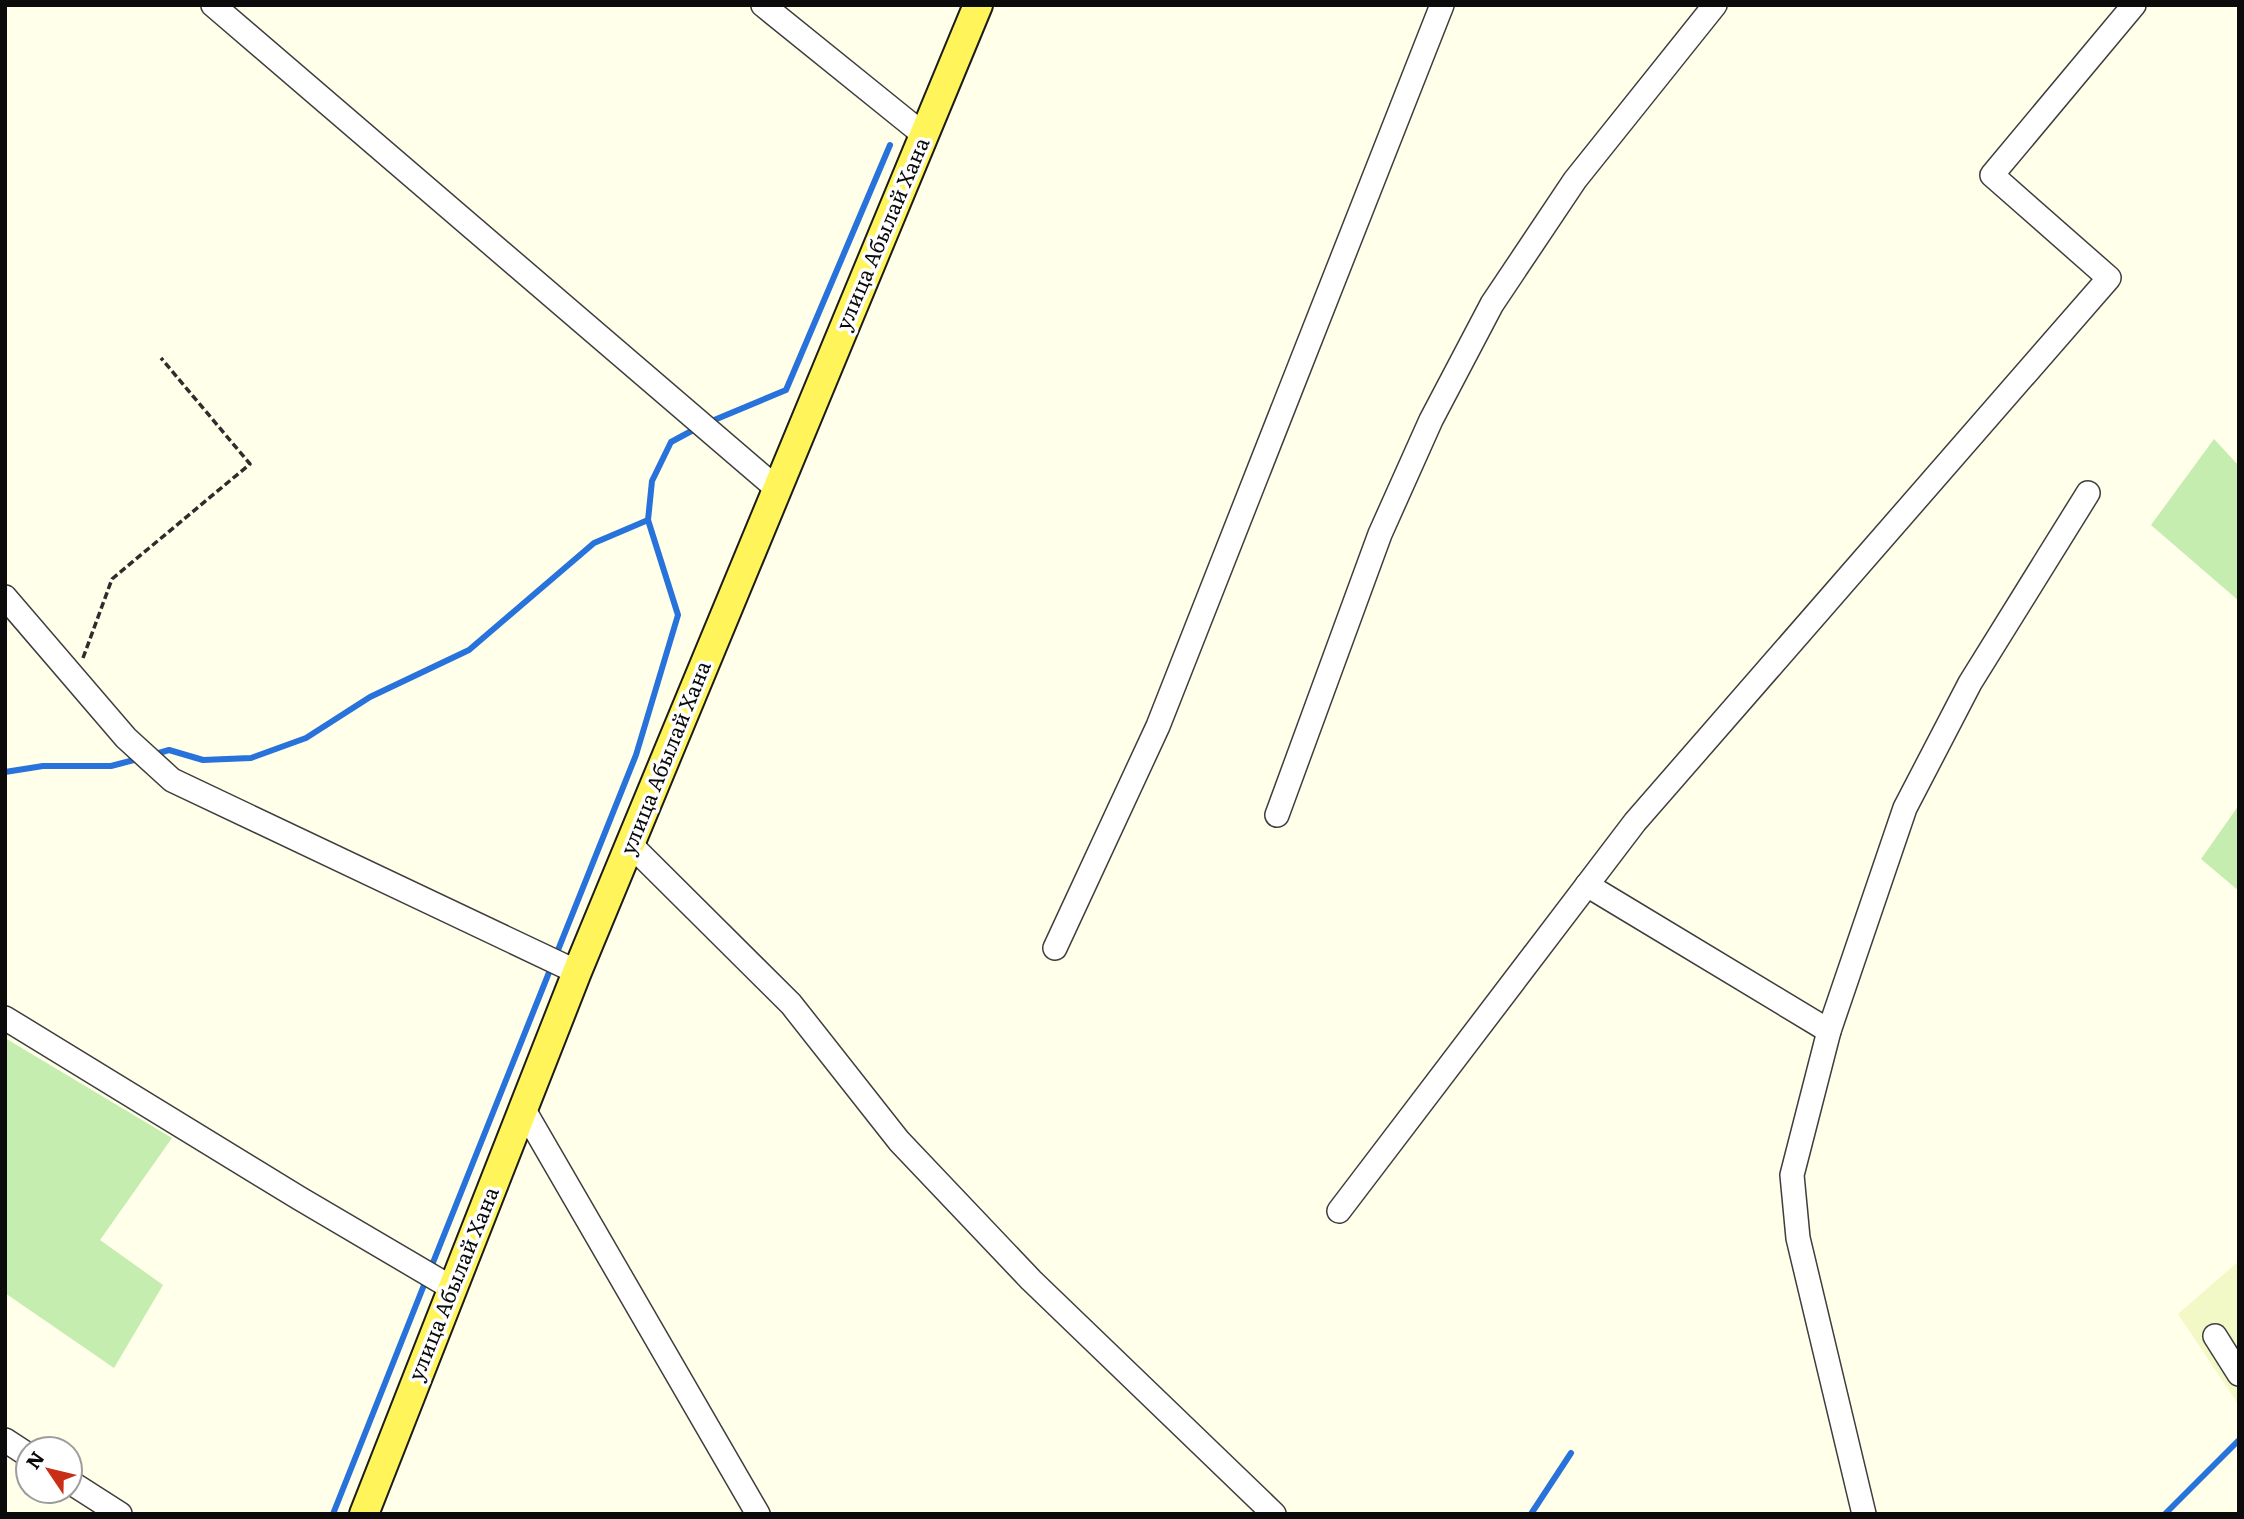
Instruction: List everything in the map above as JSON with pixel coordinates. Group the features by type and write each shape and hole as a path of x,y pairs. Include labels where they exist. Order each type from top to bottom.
{"main road":[{"name":"улица Абылай Хана","path":"363,1514 577,972 978,5"}],"street":[{"path":"213,5 776,488"},
{"path":"763,5 924,135"},
{"path":"1055,948 1158,726 1442,5"},
{"path":"1339,1211 1635,822 2109,278 1992,175 2134,5"},
{"path":"1277,815 1380,534 1431,420 1492,304 1575,180 1713,6"},
{"path":"1864,1514 1798,1238 1792,1175 1829,1031 1905,808 1970,683 2088,493"},
{"path":"5,597 125,738 172,780 577,972"},
{"path":"631,845 791,1004 899,1141 1031,1280 1274,1514"},
{"path":"1587,885 1829,1031"},
{"path":"5,1018 452,1288"},
{"path":"524,1110 758,1514"},
{"path":"2215,1336 2239,1374"},
{"path":"84,1491 120,1514"}],"path":[{"path":"76,680 112,579 250,464 161,358"}],"green space":[{"path":"2214,439 2239,466 2239,601 2151,525"},
{"path":"2239,805 2239,891 2201,859"},
{"path":"5,1038 172,1138 100,1240 163,1285 114,1368 5,1293"},
{"path":"2239,1261 2239,1405 2178,1314"}],"waterway":[{"path":"707,423 786,390 890,145"},
{"path":"430,1270 636,755 678,615 648,520 652,481 671,442 697,428"},
{"path":"152,755 169,750 203,760 251,758 306,738 370,697 469,650 594,543 648,520"},
{"path":"5,772 43,766 111,766 138,759"},
{"path":"333,1514 426,1280"},
{"path":"2165,1514 2239,1440"},
{"path":"1531,1514 1571,1453"}]}
